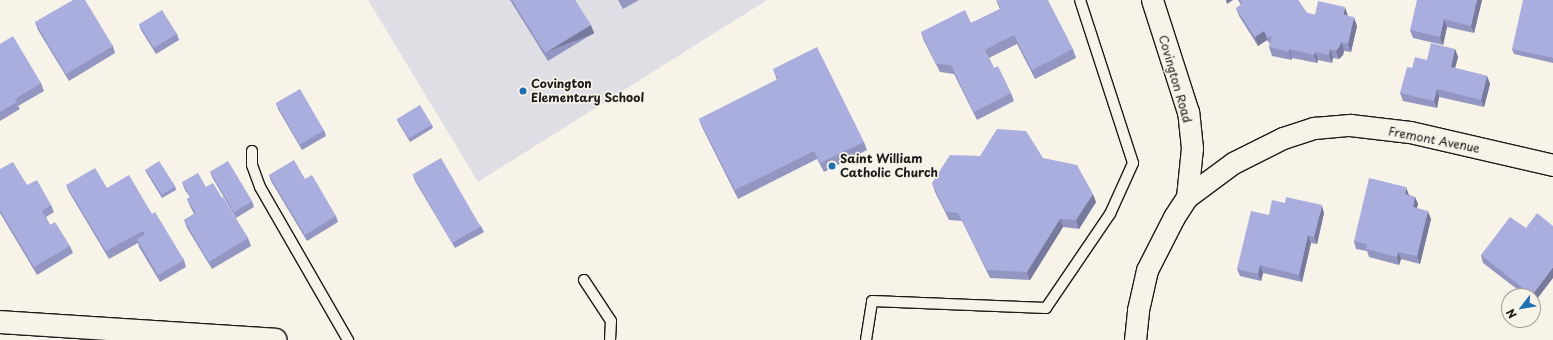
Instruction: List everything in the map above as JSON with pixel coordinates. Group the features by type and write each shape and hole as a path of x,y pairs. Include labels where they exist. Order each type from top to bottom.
{"main road":[{"path":"0,322 275,340"}],"street":[{"name":"Covington Road","path":"1135,340 1138,310 1147,270 1170,224 1187,197 1192,148 1188,112 1152,0"},
{"name":"Fremont Avenue","path":"1187,197 1233,163 1283,138 1314,128 1350,126 1410,132 1553,165"}],"lane":[{"path":"866,340 872,301 1046,308 1110,214 1133,163 1080,0"},
{"path":"252,151 252,165 260,187 348,340"},
{"path":"584,280 611,320 610,340"}],"shaded area":[{"name":"Covington Elementary School","path":"368,0 767,0 478,182"}],"building":[{"path":"73,0 85,0 113,46 66,74 35,22"},
{"path":"512,0 575,0 591,25 545,53"},
{"path":"997,0 1048,0 1073,49 1032,70 1014,35 985,50 994,68 998,66 1011,93 974,112 951,65 936,64 921,32 965,10 971,23 1001,9"},
{"path":"1240,0 1298,0 1307,13 1315,15 1318,1 1345,7 1343,15 1354,17 1348,44 1341,42 1336,51 1330,49 1329,55 1315,52 1314,55 1289,49 1289,52 1269,47 1272,36 1268,38 1264,31 1255,37 1236,8 1242,4"},
{"path":"1417,0 1477,0 1471,26 1444,19 1440,37 1410,30"},
{"path":"1523,0 1553,0 1553,58 1512,49"},
{"path":"162,10 177,34 154,48 139,24"},
{"path":"13,36 41,83 15,99 17,102 0,112 0,44"},
{"path":"1431,43 1455,49 1451,67 1487,76 1481,100 1437,89 1434,101 1400,93 1407,67 1412,68 1415,57 1427,60"},
{"path":"817,47 864,142 820,163 814,151 735,190 699,119 778,79 773,69"},
{"path":"300,89 324,131 300,145 276,103"},
{"path":"420,105 432,125 409,139 397,119"},
{"path":"997,129 1026,131 1043,158 1077,165 1093,194 1076,220 1060,219 1027,272 987,270 958,213 946,212 932,183 950,155 980,156"},
{"path":"441,158 480,226 452,243 412,174"},
{"path":"294,160 305,179 312,175 336,216 305,235 269,175"},
{"path":"159,161 175,186 162,195 146,170"},
{"path":"228,161 252,201 234,212 210,172"},
{"path":"13,162 27,185 37,180 51,205 42,211 50,225 55,222 70,246 34,267 0,210 0,169"},
{"path":"95,168 107,188 129,175 152,214 155,212 184,260 158,275 137,239 145,234 143,231 106,251 66,185"},
{"path":"198,173 206,187 213,183 248,238 209,262 184,220 196,213 187,199 191,197 182,182"},
{"path":"1369,178 1406,187 1405,194 1415,197 1413,207 1428,211 1417,256 1398,252 1397,257 1366,249 1367,244 1354,241"},
{"path":"1286,197 1322,205 1314,237 1308,235 1299,275 1260,265 1258,274 1237,269 1251,211 1269,215 1272,200 1285,203"},
{"path":"1537,213 1553,226 1553,267 1537,288 1523,288 1481,255 1510,217 1526,228"}],"place":[{"name":"Covington Elementary School","path":"523,91"},
{"name":"Saint William Catholic Church","path":"832,166"}]}
